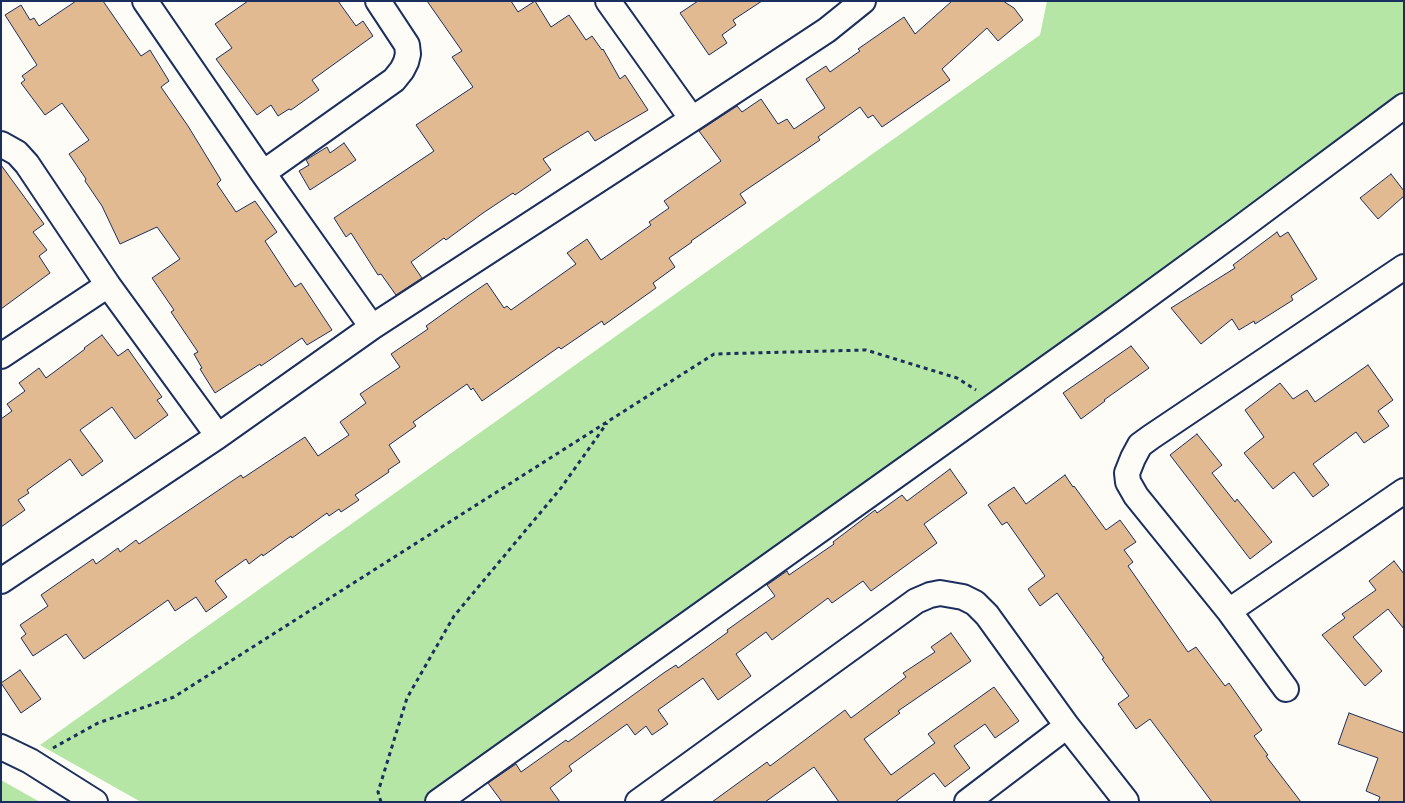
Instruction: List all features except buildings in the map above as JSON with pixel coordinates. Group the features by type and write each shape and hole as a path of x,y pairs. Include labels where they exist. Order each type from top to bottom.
{"street":[{"path":"145,1 372,327"},
{"path":"263,173 394,80 402,70 408,54 407,45 378,1"},
{"path":"608,1 692,119"},
{"path":"1,581 218,436 372,327 827,30 863,1"},
{"path":"438,802 997,404 1235,232 1404,106"},
{"path":"1,144 17,153 27,164 108,285 218,436"},
{"path":"1286,689 1229,611 1136,496 1128,482 1127,473 1140,445 1150,437 1404,267"},
{"path":"1,356 108,285"},
{"path":"1229,611 1404,491"},
{"path":"638,802 916,601 940,593 963,597 975,604 987,615 1067,726 1126,801"},
{"path":"967,802 1067,726"},
{"path":"1,747 30,762 95,802"}],"path":[{"path":"30,762 98,723 174,698 714,354 866,350 958,378 997,404"},
{"path":"381,802 378,792 407,698 454,616 561,488 608,421"}],"green space":[{"path":"1047,1 1404,1 1404,94 434,802 141,802 40,745 1040,35"},
{"path":"1,780 40,802 1,802"}]}
